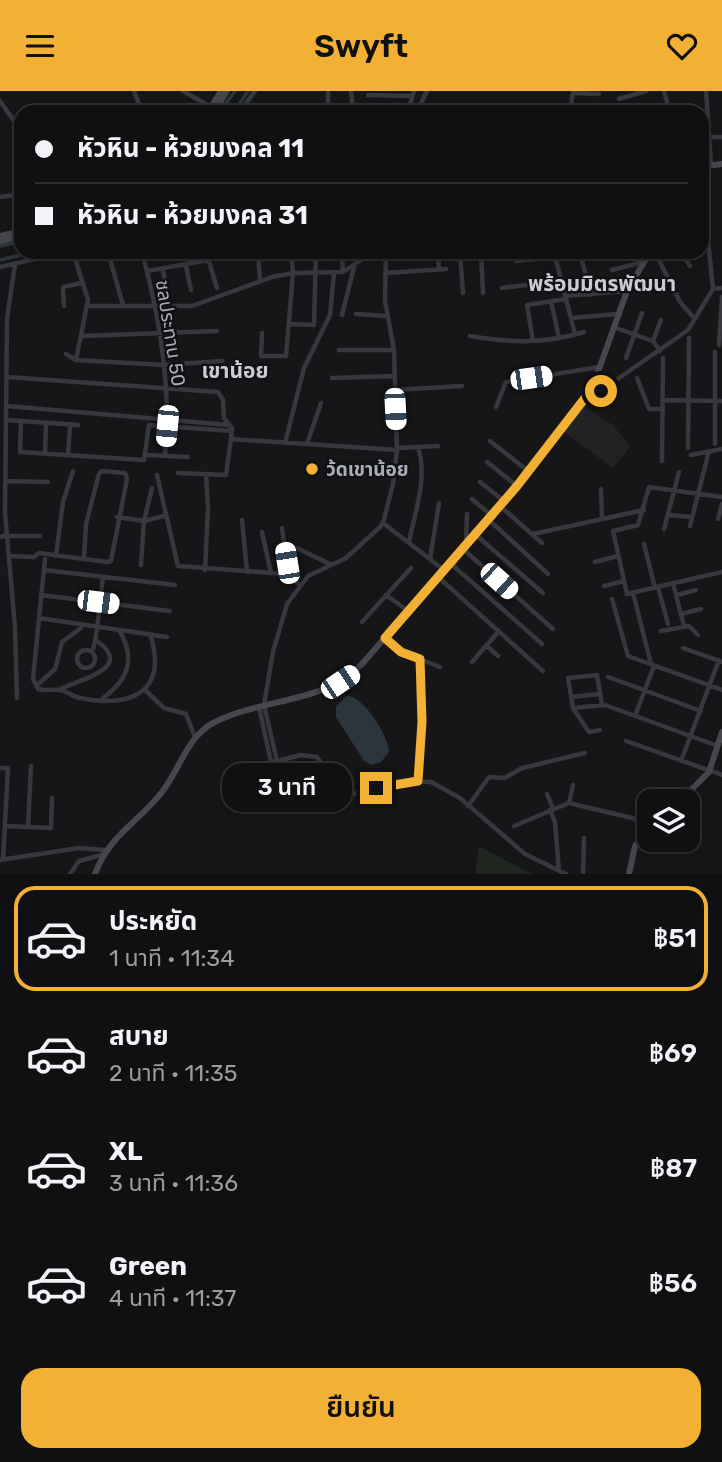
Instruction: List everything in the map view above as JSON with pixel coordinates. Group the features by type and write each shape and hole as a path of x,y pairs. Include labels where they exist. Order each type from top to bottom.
{"street":[{"path":"183,91 204,105"},
{"path":"215,105 228,91"},
{"path":"421,103 427,91"},
{"path":"619,99 646,91"},
{"path":"573,92 599,94"},
{"path":"368,95 413,93"},
{"path":"0,101 14,121"},
{"path":"709,137 722,137"},
{"path":"585,398 589,399 688,330 713,289 709,236"},
{"path":"0,267 36,259"},
{"path":"75,259 88,306 76,360"},
{"path":"110,259 123,305"},
{"name":"ชลประทาน 50","path":"144,259 160,335 167,389 166,419"},
{"path":"258,259 260,281"},
{"path":"262,333 260,355 286,356 293,273 291,259"},
{"path":"289,324 314,325 317,259"},
{"path":"342,259 343,272"},
{"path":"88,306 192,306 260,281 293,273 343,272 363,259"},
{"path":"386,259 387,316 394,351 397,449 393,484 383,523 355,552 316,570 300,585 287,604 261,706 271,762 301,755 317,757 325,768 331,799 418,781 442,786 525,854 566,874"},
{"path":"438,259 439,269"},
{"path":"461,259 463,293"},
{"path":"482,259 484,293"},
{"path":"516,261 527,259"},
{"path":"556,259 575,334"},
{"path":"582,259 591,295"},
{"path":"95,874 103,853 162,792 196,738 214,723 340,682 356,672 529,472 585,398 627,291 646,259"},
{"path":"657,259 680,302 695,319"},
{"path":"686,259 690,266"},
{"path":"147,271 209,260 217,288"},
{"path":"612,270 643,262"},
{"path":"15,264 8,309 7,535 17,698"},
{"path":"186,266 191,291"},
{"path":"342,315 354,266"},
{"path":"385,273 446,269"},
{"path":"163,270 168,296"},
{"path":"285,443 304,368 330,314 334,273"},
{"path":"502,288 561,282"},
{"path":"64,306 63,287 82,283"},
{"path":"713,289 722,288"},
{"path":"533,341 527,305 627,291"},
{"path":"719,345 722,297"},
{"path":"551,301 559,338"},
{"path":"626,358 642,313"},
{"path":"356,314 387,316"},
{"path":"571,318 618,314"},
{"path":"653,341 661,320"},
{"path":"613,327 653,341 660,351"},
{"path":"82,336 217,331"},
{"path":"470,336 508,342 559,338 583,332"},
{"path":"688,448 689,338"},
{"path":"339,350 394,351"},
{"path":"715,352 719,401 715,444"},
{"path":"66,354 76,360 164,365 222,361"},
{"path":"662,461 663,358"},
{"path":"496,407 508,381 599,367"},
{"path":"7,376 220,393 224,418 232,431 226,475 178,473"},
{"path":"332,378 394,376"},
{"path":"637,378 649,409 663,409"},
{"path":"394,390 462,386"},
{"path":"663,400 719,401"},
{"path":"307,444 321,403"},
{"path":"7,406 230,425"},
{"path":"7,420 78,425"},
{"path":"22,421 18,452 144,460 147,455 149,425 232,431"},
{"path":"45,453 46,423"},
{"path":"68,455 70,425"},
{"path":"165,456 167,426"},
{"path":"232,439 397,449 438,446"},
{"path":"490,441 529,472"},
{"path":"409,542 421,483 423,460 418,446"},
{"path":"691,455 722,449"},
{"path":"690,526 709,451"},
{"path":"147,455 188,457"},
{"path":"487,462 517,486"},
{"path":"57,556 60,518 73,471"},
{"path":"9,556 34,557 39,553 57,556 107,562 113,559 117,517 127,476 123,473 102,471 91,503 84,559"},
{"path":"664,529 679,472"},
{"path":"157,475 164,516 178,566 290,575 300,585"},
{"path":"205,570 208,508 206,475"},
{"path":"7,481 48,482"},
{"path":"480,482 542,543"},
{"path":"722,497 649,487 638,525 613,531 627,594 722,572"},
{"path":"141,565 144,521 152,488"},
{"path":"601,489 602,519"},
{"path":"472,499 548,573"},
{"path":"430,559 439,503"},
{"path":"718,519 722,504"},
{"path":"533,534 644,510"},
{"path":"467,514 464,547 554,629"},
{"path":"668,515 692,517"},
{"path":"117,517 144,521 164,516"},
{"path":"242,520 247,572"},
{"path":"383,523 444,570"},
{"path":"282,528 287,563"},
{"path":"262,532 271,573"},
{"path":"476,535 543,593"},
{"path":"0,537 40,536"},
{"path":"284,542 331,564"},
{"path":"644,544 668,624"},
{"path":"595,562 617,556"},
{"path":"45,559 33,679 36,686 44,691 61,690 79,698 122,701 146,691"},
{"path":"450,563 542,644"},
{"path":"362,622 411,568"},
{"path":"44,570 176,585"},
{"path":"92,652 97,641 95,626 103,577"},
{"path":"438,577 543,671"},
{"path":"604,586 624,582"},
{"path":"674,583 684,626"},
{"path":"676,595 696,590"},
{"path":"633,593 652,666 635,716"},
{"path":"41,596 170,611"},
{"path":"386,596 407,610"},
{"path":"612,599 628,656 722,690"},
{"path":"681,614 701,609"},
{"path":"39,618 167,637"},
{"path":"36,686 55,669 62,642 81,628 82,624"},
{"path":"661,631 684,626 694,628 698,635"},
{"path":"102,698 122,683 128,668 130,655 119,630"},
{"path":"472,662 499,631"},
{"path":"146,691 154,659 150,634"},
{"path":"385,638 401,652 440,667"},
{"path":"61,690 78,679 93,679 103,671 108,655 105,647 97,641"},
{"path":"487,646 498,656"},
{"path":"681,761 720,661 683,648"},
{"path":"84,650 92,652 94,665 89,668 80,667 76,661 79,653 84,650"},
{"path":"418,781 422,722 420,659"},
{"path":"600,730 589,732 573,708 568,678 597,675 603,705"},
{"path":"608,677 701,711"},
{"path":"146,691 164,708 186,714 196,738"},
{"path":"571,697 600,694"},
{"path":"573,708 603,705 718,746"},
{"path":"692,789 709,772 722,731"},
{"path":"626,741 722,775"},
{"path":"468,806 489,776 505,778 522,768 585,753"},
{"path":"28,827 31,766"},
{"path":"0,768 8,768 1,860 79,848 103,853"},
{"path":"569,803 573,785"},
{"path":"547,795 555,823 559,871"},
{"path":"5,827 51,828 52,798"},
{"path":"514,826 569,803 637,821"},
{"path":"583,874 584,838"},
{"path":"629,874 637,843"},
{"path":"70,874 79,861 103,853"}],"shaded area":[{"path":"583,406 613,425 630,447 613,468 564,432"},
{"path":"347,696 360,702 380,727 389,752 381,762 371,765 364,761 336,717 336,706"},
{"path":"479,846 532,874 475,874"}],"waterway":[{"path":"225,105 235,91"},
{"path":"239,105 248,91"},
{"path":"0,246 14,243"},
{"path":"0,260 14,257"}],"place":[{"name":"ว้ดเขาน้อย","path":"312,469"}],"district":[{"name":"พร้อมมิตรพัฒนา","path":"602,284"},
{"name":"เขาน้อย","path":"235,371"}],"route":[{"path":"376,788 418,781 421,762 420,659 401,652 385,638 517,486 585,398 589,399 601,391"}]}
